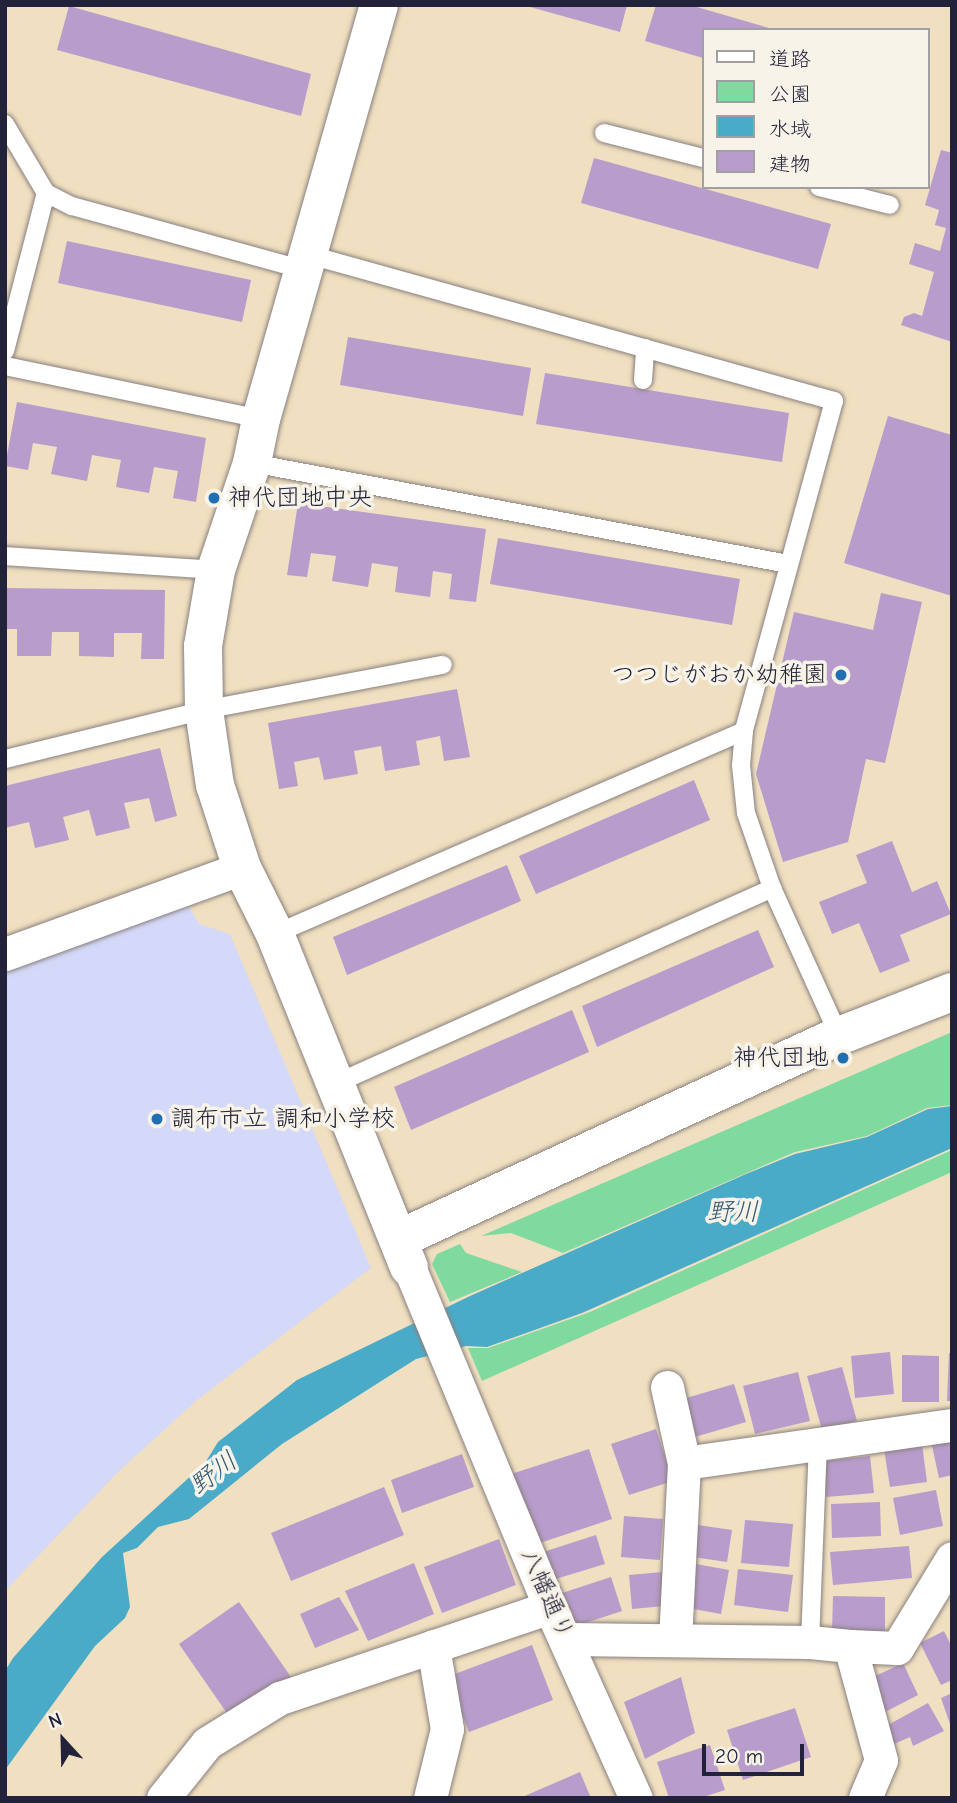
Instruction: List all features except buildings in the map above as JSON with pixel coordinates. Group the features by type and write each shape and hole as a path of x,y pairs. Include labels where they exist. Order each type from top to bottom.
{"street":[{"path":"379,5 261,419 253,463 216,570 204,646 204,710 215,785 242,868 275,934 404,1253 839,1036 952,992"},
{"path":"5,954 242,868"},
{"name":"八幡通り","path":"404,1253 550,1607 567,1639 636,1798"},
{"path":"667,1387 684,1463 675,1640"},
{"path":"684,1463 952,1425"},
{"path":"567,1639 810,1642 897,1648 952,1558"},
{"path":"163,1798 207,1743 281,1698 550,1607"},
{"path":"430,1798 447,1729 433,1646"},
{"path":"850,1646 881,1760 865,1798"}],"lane":[{"path":"5,124 46,193 72,206 307,262 645,348 834,401 744,731 741,765 746,813 772,888 839,1036"},
{"path":"604,133 702,158"},
{"path":"827,189 890,205"},
{"path":"5,351 46,193"},
{"path":"643,380 645,348"},
{"path":"5,366 261,419"},
{"path":"253,463 788,565"},
{"path":"5,556 216,570"},
{"path":"5,759 204,710 443,665"},
{"path":"275,934 744,731"},
{"path":"337,1083 772,888"},
{"path":"810,1642 818,1443"}],"shaded area":[{"name":"調布市立 調和小学校","path":"188,905 199,924 230,934 371,1268 197,1400 118,1472 5,1591 5,969"}],"green space":[{"path":"952,1032 952,1105 927,1108 867,1136 795,1152 563,1253 511,1233 481,1236"},
{"path":"952,1150 952,1172 482,1381 468,1348 488,1348 590,1312"},
{"path":"460,1244 466,1253 522,1272 450,1302 432,1264 437,1254"}],"water":[{"name":"野川","path":"952,1106 952,1148 582,1313 487,1347 466,1346 416,1359 282,1444 189,1519 158,1527 137,1548 123,1553 130,1607 125,1618 95,1646 5,1770 5,1671 13,1658 102,1557 205,1463 218,1442 297,1380 470,1296 746,1174 795,1154 867,1137 928,1109"}],"place":[{"name":"神代団地中央","path":"214,498"},
{"name":"つつじがおか幼稚園","path":"841,675"},
{"name":"神代団地","path":"843,1058"},
{"name":"調布市立 調和小学校","path":"157,1119"}]}
